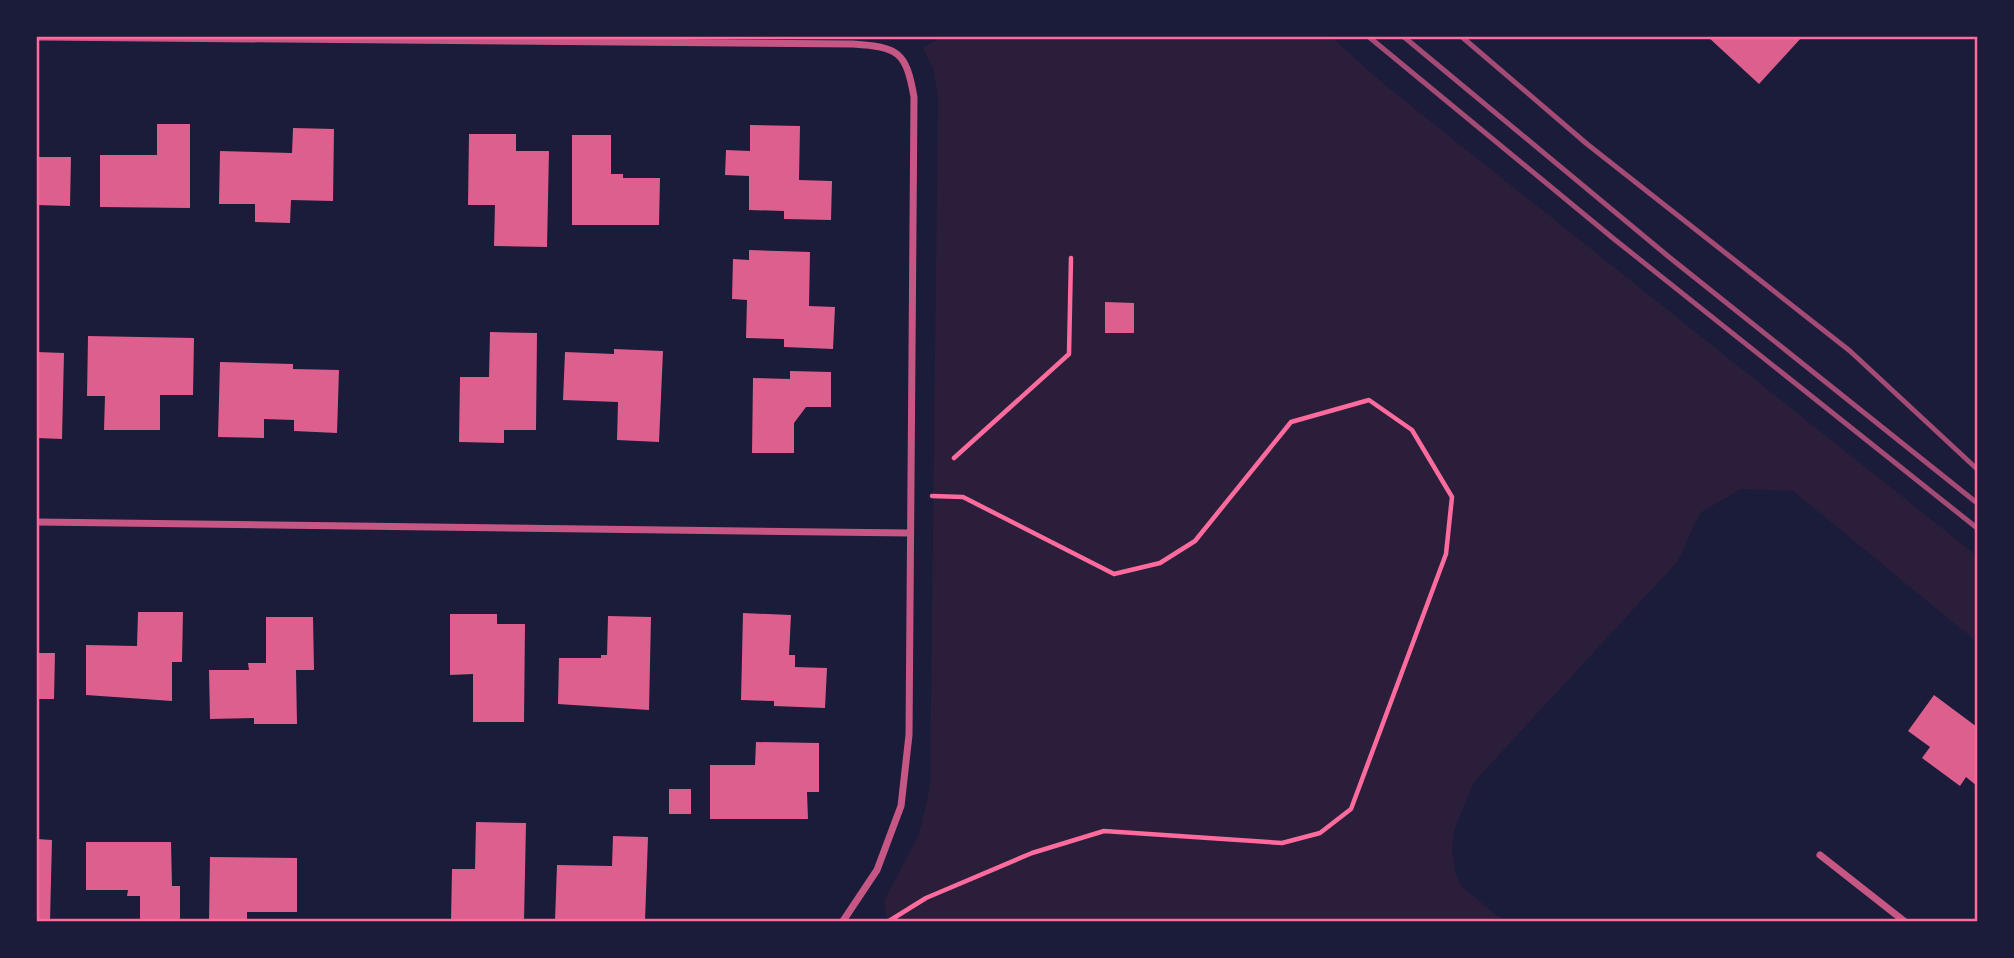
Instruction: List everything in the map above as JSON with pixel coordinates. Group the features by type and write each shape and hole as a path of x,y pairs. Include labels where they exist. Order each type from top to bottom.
{"street":[{"path":"37,37 853,44 878,46 898,53 909,68 914,97 909,734 901,806 877,870 850,915 843,921"},
{"path":"37,522 910,533"},
{"path":"1820,855 1903,921"},
{"path":"850,915 857,921"}],"path":[{"path":"954,458 1069,355 1071,258"},
{"path":"889,921 926,898 1032,853 1104,831 1282,843 1320,833 1351,809 1447,554 1452,497 1412,430 1369,400 1291,422 1195,541 1160,563 1114,574 963,497 910,495"}],"shaded area":[{"path":"941,37 1331,37 1385,85 1977,556 1977,642 1793,491 1741,489 1700,513 1678,561 1474,782 1455,828 1452,849 1455,871 1461,886 1504,921 887,921 884,901 919,834 930,787 938,98 934,71 923,48"}],"building":[{"path":"1708,37 1802,37 1759,84"},
{"path":"157,124 190,124 190,208 100,207 100,155 157,155"},
{"path":"750,125 800,126 799,180 832,181 831,220 784,219 784,211 749,210 749,176 725,175 726,150 750,151"},
{"path":"293,128 334,129 333,201 291,200 290,223 255,222 255,204 219,204 220,151 292,153"},
{"path":"469,134 516,134 516,151 549,151 547,247 494,246 495,205 468,205"},
{"path":"572,135 611,135 611,174 623,174 623,178 660,178 659,225 572,225"},
{"path":"37,157 71,157 70,206 37,205"},
{"path":"749,250 810,252 809,306 835,307 833,349 784,347 784,339 746,338 747,300 732,299 733,259 749,260"},
{"path":"1105,302 1134,303 1134,333 1105,333"},
{"path":"490,332 537,333 536,430 504,430 504,443 459,442 460,377 489,377"},
{"path":"88,336 194,338 193,395 160,395 160,430 104,430 105,396 87,396"},
{"path":"614,349 663,351 659,442 617,440 618,402 563,400 565,352 614,354"},
{"path":"37,352 64,353 62,439 37,438"},
{"path":"220,362 293,364 293,369 339,370 337,433 294,431 294,420 264,419 264,438 218,437"},
{"path":"790,371 831,372 831,407 806,407 794,423 794,453 752,453 753,378 790,379"},
{"path":"138,612 183,612 182,662 172,662 172,701 86,695 86,645 137,646"},
{"path":"743,613 791,615 789,655 795,655 795,667 827,668 825,708 774,706 774,701 741,700"},
{"path":"450,614 497,614 497,624 525,624 524,722 473,722 473,674 450,675"},
{"path":"608,616 651,617 649,710 558,704 559,658 601,658 601,655 607,655"},
{"path":"266,617 313,617 314,670 296,670 297,724 254,724 254,718 210,719 209,670 249,670 248,663 266,663"},
{"path":"37,653 55,653 54,699 37,699"},
{"path":"1934,695 1977,727 1977,786 1966,777 1960,786 1922,758 1930,747 1908,731"},
{"path":"756,742 819,743 819,792 807,792 808,819 710,819 710,765 755,765"},
{"path":"669,789 691,789 691,814 669,814"},
{"path":"476,822 526,823 524,921 451,921 452,869 475,869"},
{"path":"613,836 648,837 645,921 555,921 557,865 612,866"},
{"path":"37,839 52,840 50,921 37,921"},
{"path":"86,842 171,842 172,886 180,886 180,921 140,921 140,896 127,896 128,890 86,890"},
{"path":"210,857 297,858 297,912 247,912 247,921 209,921"}],"railway":[{"path":"1369,37 1614,239 1977,528"},
{"path":"1404,37 1669,257 1977,503"},
{"path":"1462,37 1587,144 1850,351 1977,469"}]}
